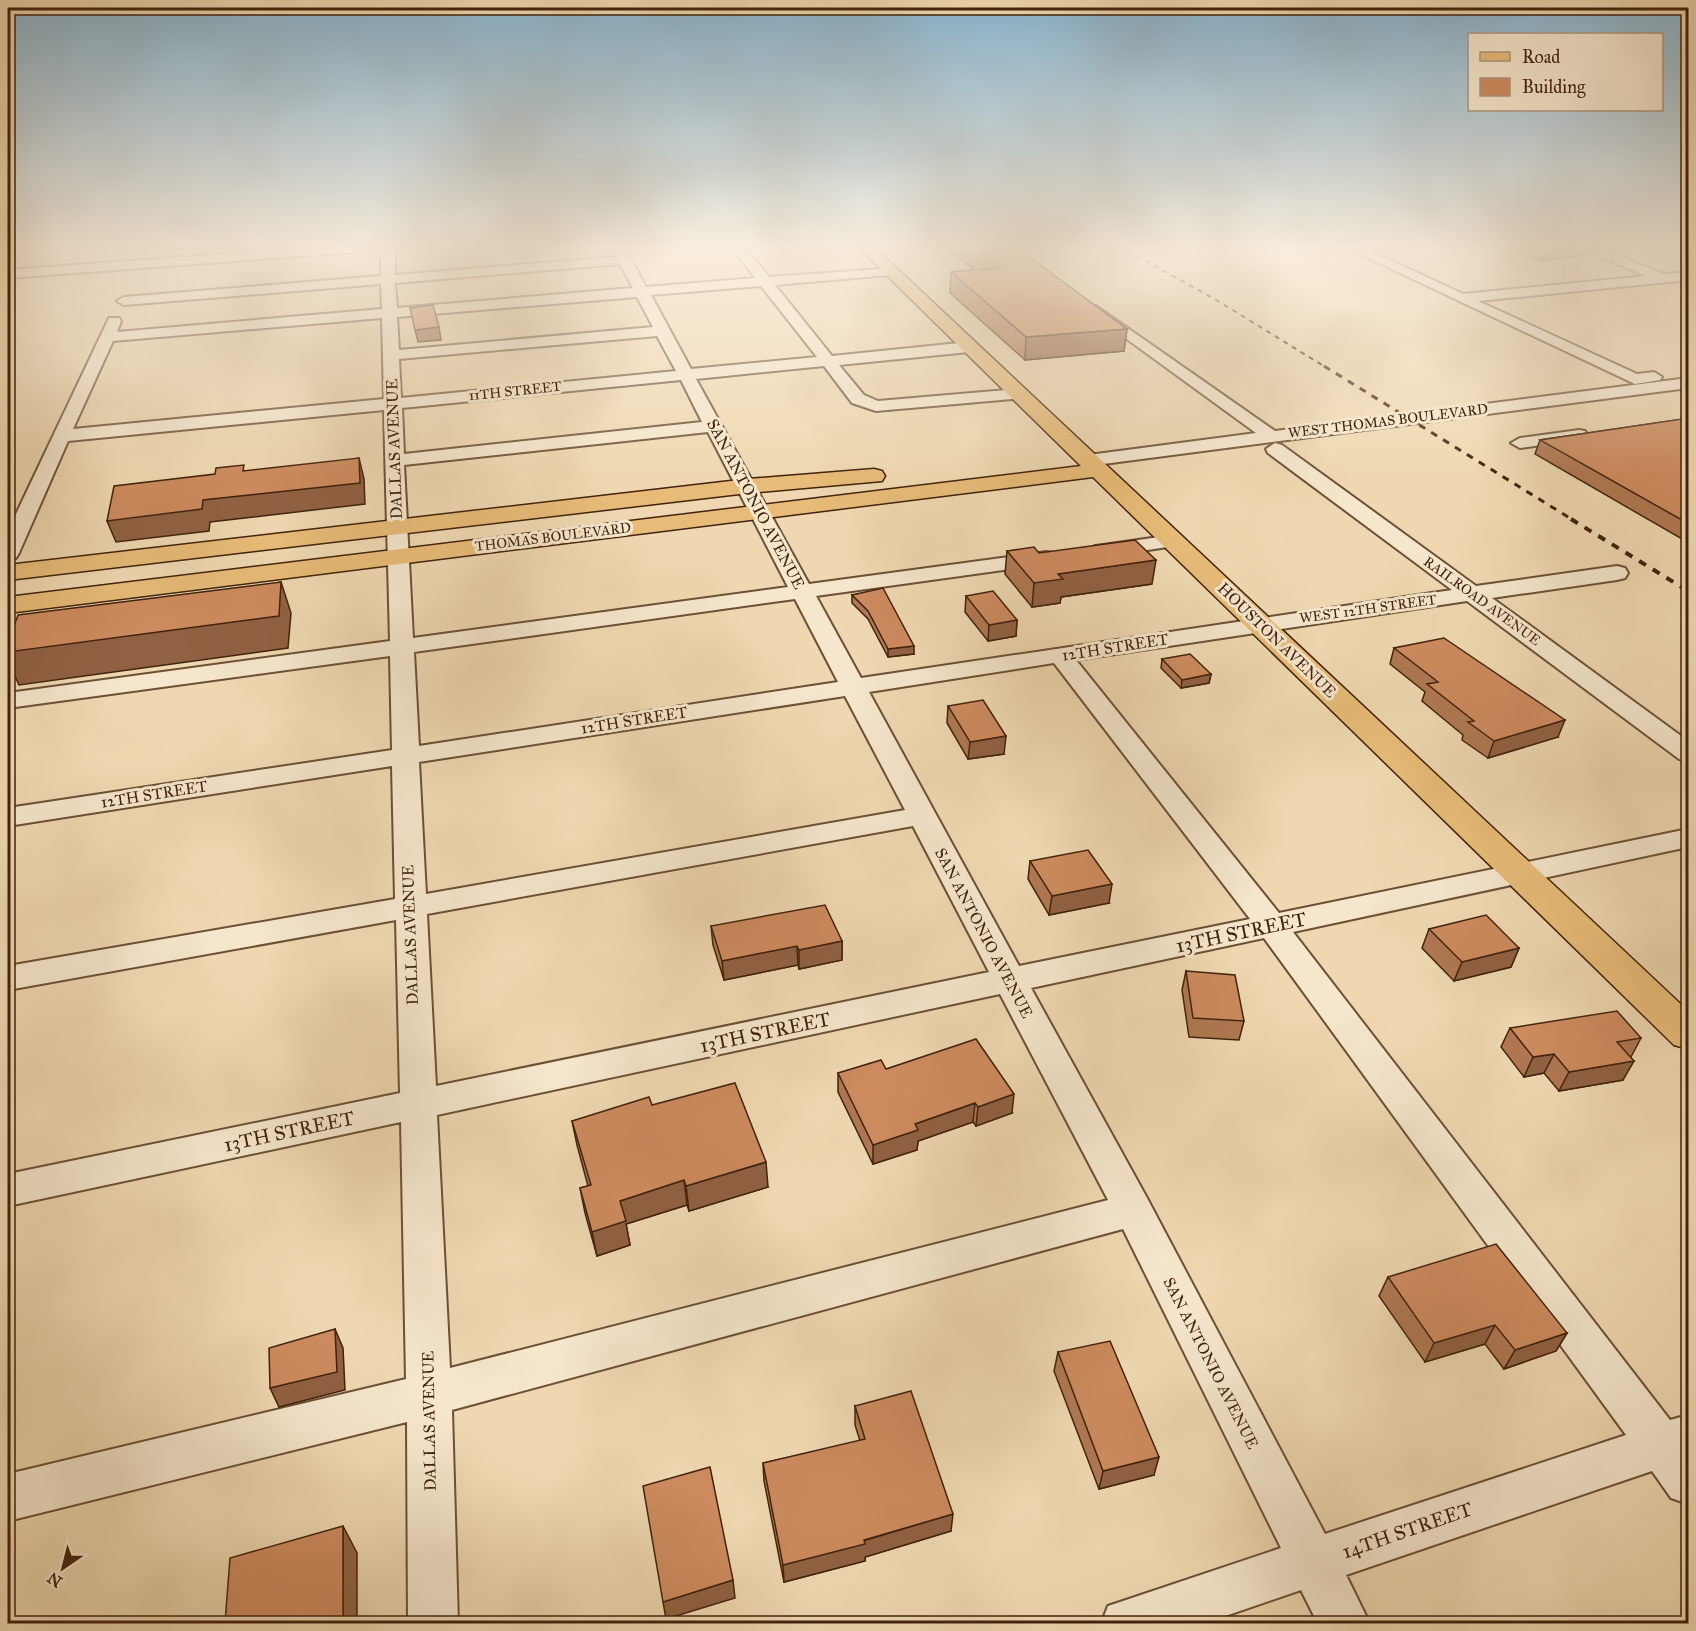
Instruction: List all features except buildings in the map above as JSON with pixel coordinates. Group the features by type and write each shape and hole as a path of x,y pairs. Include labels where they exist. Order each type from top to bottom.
{"main road":[{"name":"HOUSTON AVENUE","path":"944,322 1689,1034"},
{"name":"THOMAS BOULEVARD","path":"8,604 397,542 754,499 1093,465"},
{"name":"THOMAS BOULEVARD","path":"8,573 397,542"}],"street":[{"path":"8,553 114,322"},
{"path":"107,337 289,322"},
{"name":"DALLAS AVENUE","path":"389,322 429,1395 433,1623"},
{"name":"SAN ANTONIO AVENUE","path":"658,322 1133,1210 1345,1623"},
{"path":"797,322 858,399 876,406 1018,394"},
{"name":"RAILROAD AVENUE","path":"1112,322 1473,594 1689,753"},
{"path":"1511,322 1635,379 1689,373"},
{"path":"391,355 663,331"},
{"name":"11TH STREET","path":"62,436 969,346"},
{"name":"WEST THOMAS BOULEVARD","path":"1093,465 1689,383"},
{"path":"1657,387 1689,398"},
{"name":"WEST THOMAS BOULEVARD","path":"1272,442 1689,398"},
{"path":"394,461 715,426"},
{"path":"1520,443 1599,433"},
{"path":"8,701 1173,541"},
{"name":"WEST 12TH STREET","path":"1261,624 1617,573"},
{"name":"12TH STREET","path":"8,817 1261,624"},
{"path":"1060,655 1679,1454"},
{"path":"8,978 922,816"},
{"name":"13TH STREET","path":"8,1190 1689,838"},
{"path":"8,1498 429,1395 1133,1210"},
{"name":"14TH STREET","path":"1126,1623 1312,1562 1679,1454"}],"railway":[{"path":"1252,322 1327,368"},
{"path":"1324,366 1573,520"},
{"path":"1571,519 1688,591"}]}
